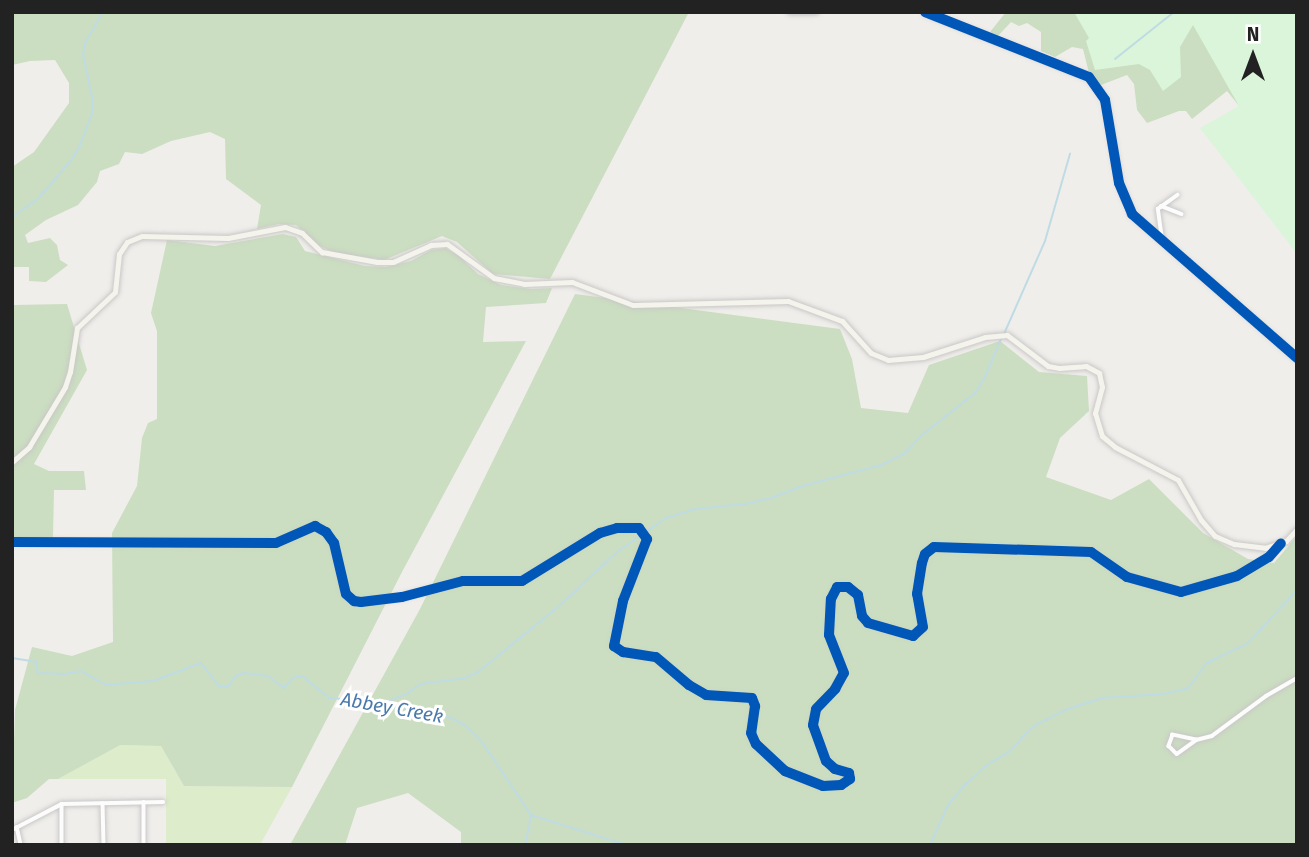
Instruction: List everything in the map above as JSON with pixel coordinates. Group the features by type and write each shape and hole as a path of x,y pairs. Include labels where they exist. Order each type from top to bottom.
{"main road":[{"path":"925,12 1089,76 1105,100 1125,202 1142,224 1297,358"},
{"path":"12,463 29,447 65,387 71,372 78,328 113,295 118,282 119,254 127,242 147,235 227,239 285,227 299,231 325,253 377,262 393,262 431,245 447,244 494,278 524,284 572,282 633,305 788,302 845,323 866,348 888,360 923,357 985,337 1007,335 1048,366 1059,368 1083,365 1099,373 1102,387 1095,413 1102,436 1115,447 1178,480 1201,520 1215,536 1251,548 1281,543 1297,529"}],"street":[{"path":"789,12 817,12"},
{"path":"1161,241 1163,231 1157,217 1161,206 1177,195"},
{"path":"1161,206 1182,214"},
{"path":"12,542 275,543 315,526 326,532 334,542 346,594 361,602 402,597 456,582 522,581 600,533 617,528 639,528 647,539 624,601 614,646 623,652 656,657 689,685 706,695 752,698 755,706 751,733 756,744 785,771 823,786 841,785 850,779 849,773 835,769 827,761 813,725 816,709 835,690 844,673 829,635 831,599 837,587 848,587 858,595 867,623 913,636 923,627 916,594 922,563 925,554 934,547 1091,552 1127,577 1181,592 1237,576 1269,557 1281,543"},
{"path":"1196,740 1173,734 1169,747 1177,754 1196,740 1212,736 1266,696 1297,678"},
{"path":"144,802 144,845"},
{"path":"21,845 15,829 62,804 163,802"},
{"path":"103,803 104,845"},
{"path":"62,804 62,845"}],"green space":[{"path":"12,12 689,12 550,279 493,274 457,242 442,236 384,260 335,253 320,246 296,225 279,224 257,229 261,205 226,179 225,139 210,132 171,141 142,154 125,152 119,164 100,171 97,182 78,205 46,220 25,235 28,243 50,238 57,245 60,260 68,265 46,282 29,281 29,267 12,267 12,167 34,152 69,103 69,83 55,60 12,65"},
{"path":"1006,12 1297,12 1297,177 1227,91 1192,119 1186,111 1179,111 1147,123 1137,110 1134,84 1127,75 1101,85 1089,73 1083,49 1072,47 1055,57 1041,51 1041,32 1027,23 1019,26 1011,22 998,36 990,32"},
{"path":"1074,12 1297,12 1297,254 1200,128 1239,106 1193,25 1180,47 1181,77 1163,91 1150,70 1139,64 1095,70 1086,41 1089,38"},
{"path":"283,234 296,237 305,251 365,266 386,267 411,261 431,250 445,248 458,255 478,274 501,285 531,289 552,288 546,303 486,307 483,342 526,341 402,572 292,787 184,786 161,746 120,745 58,779 49,779 27,798 12,803 15,710 32,647 72,656 113,642 112,533 137,486 142,438 148,423 157,419 157,331 151,313 167,240 215,246"},
{"path":"575,294 840,329 852,359 861,408 908,413 929,365 1000,341 1039,372 1087,376 1089,411 1060,438 1046,477 1111,500 1149,479 1203,533 1248,559 1274,563 1297,536 1297,845 461,845 461,832 408,793 357,808 345,845 290,845 420,609"},
{"path":"67,304 87,370 34,464 49,471 84,471 86,490 54,490 53,537 12,538 12,305"},
{"path":"118,745 161,746 184,786 292,787 260,845 166,845 166,779 58,779"}],"waterway":[{"path":"12,217 38,199 72,159 80,145 92,113 92,97 83,54 85,43 103,12"},
{"path":"1115,59 1174,12"},
{"path":"1004,334 1045,241 1070,154"},
{"path":"383,703 407,694 420,684 465,678 478,672 558,607 617,552 666,518 695,509 745,504 771,498 799,487 881,465 904,454 922,435 975,393 1001,339"},
{"path":"930,845 948,805 963,787 987,765 1009,752 1032,727 1065,710 1102,698 1163,694 1188,688 1207,663 1248,643 1297,590"},
{"name":"Abbey Creek","path":"12,658 36,662 38,673 65,674 81,671 106,685 153,681 201,663 220,687 228,686 236,676 244,673 268,676 284,688 293,678 302,676 329,698 374,701 451,718 465,725 482,742 531,815 626,845"},
{"name":"Abbey Creek","path":"525,845 531,816"}],"cycle path":[{"path":"925,12 1089,77 1105,100 1119,183 1132,214 1297,358"},
{"path":"12,542 276,543 315,526 326,532 334,543 346,594 354,601 361,602 402,597 463,581 522,581 600,533 617,528 639,528 647,539 623,601 614,646 623,652 656,657 689,685 706,695 752,698 755,706 751,733 756,744 785,771 823,786 841,785 850,779 849,773 835,769 826,761 813,725 816,709 835,689 844,673 829,635 831,599 837,587 848,587 858,595 862,616 868,623 913,636 923,627 917,594 922,563 925,554 934,547 1091,552 1127,577 1181,592 1237,576 1269,557 1281,543"}]}
